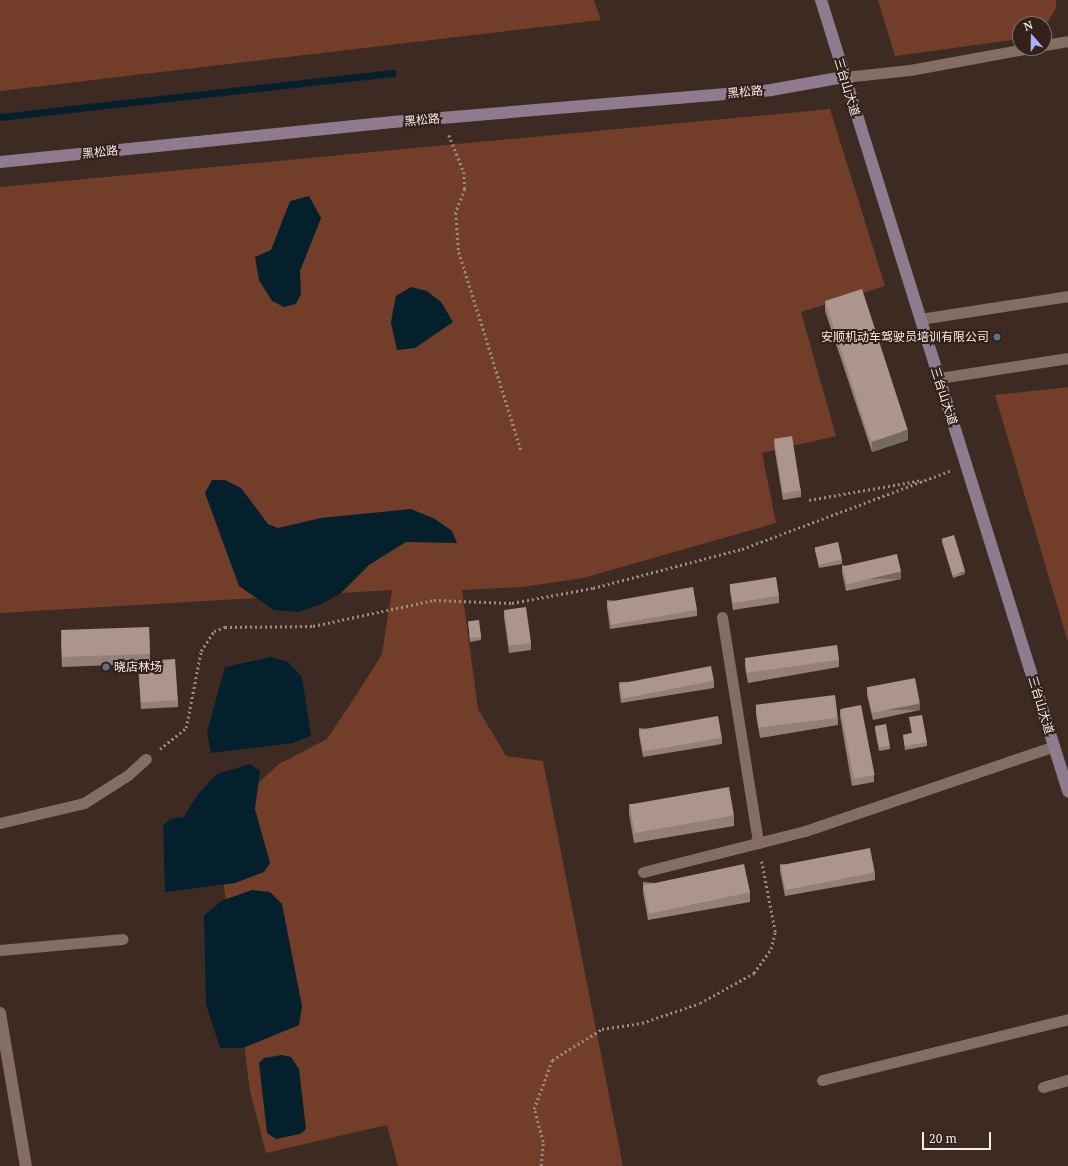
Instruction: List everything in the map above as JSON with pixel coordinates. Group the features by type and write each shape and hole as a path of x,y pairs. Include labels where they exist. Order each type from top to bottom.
{"street":[{"name":"三台山大道","path":"821,0 1068,792"},
{"name":"黑松路","path":"0,162 442,118 771,90 844,77"},
{"path":"0,1013 3,1045 26,1166"}],"lane":[{"path":"1052,44 1068,41"},
{"path":"844,77 910,70 1012,51"},
{"path":"920,319 1068,296"},
{"path":"939,378 1068,358"},
{"path":"722,617 758,843"},
{"path":"643,872 758,843 935,789 1054,746"},
{"path":"0,824 84,803 122,779 146,759"},
{"path":"0,950 123,939"},
{"path":"822,1080 1068,1019"},
{"path":"1043,1087 1068,1080"}],"path":[{"path":"442,118 464,172 465,189 456,213 459,252 521,450"},
{"path":"146,759 186,728 201,651 206,639 220,629 241,625 313,626 434,600 512,603 593,588 742,549 966,464"},
{"path":"809,500 930,478"},
{"path":"541,1166 543,1142 534,1109 552,1060 602,1029 642,1023 700,1003 754,973 771,949 775,932 758,843"}],"shaded area":[{"path":"0,0 594,0 601,20 0,91"},
{"path":"878,0 1056,0 1056,8 1051,16 1012,16 1012,40 895,56"},
{"path":"830,109 885,286 801,312 836,436 762,453 776,523 583,578 522,587 462,590 478,709 506,756 543,761 623,1166 398,1166 387,1125 266,1153 250,1091 220,855 242,798 279,764 327,739 357,694 382,654 392,590 0,613 0,187"},
{"path":"1068,387 1068,642 995,395"}],"water":[{"path":"309,196 321,218 300,271 301,294 296,304 284,307 272,301 259,280 255,257 271,250 290,201"},
{"path":"411,287 427,291 441,302 453,322 415,348 397,350 391,323 396,296"},
{"path":"212,480 225,480 241,488 268,524 278,528 321,518 411,509 435,519 452,531 457,543 406,542 369,565 340,594 319,605 298,612 274,610 239,586 205,493"},
{"path":"271,657 288,662 302,677 311,736 293,743 211,753 207,732 225,667"},
{"path":"250,764 260,771 255,809 270,863 264,872 235,883 165,892 163,826 170,819 184,817 198,794 217,774"},
{"path":"252,890 270,892 282,904 302,1006 299,1025 243,1048 220,1048 206,1004 204,916 221,901"},
{"path":"282,1055 291,1057 299,1069 306,1129 300,1134 276,1139 267,1133 259,1063 264,1058"}],"building":[{"path":"862,289 908,430 871,442 825,301"},
{"path":"792,436 801,490 783,493 774,439"},
{"path":"954,535 965,571 953,575 942,539"},
{"path":"838,542 842,560 819,565 815,547"},
{"path":"897,554 901,572 846,584 842,567"},
{"path":"776,577 779,596 733,603 730,584"},
{"path":"693,587 697,610 611,625 607,602"},
{"path":"526,607 531,643 509,646 504,610"},
{"path":"479,620 481,637 470,638 468,621"},
{"path":"149,627 150,654 62,657 61,630"},
{"path":"837,645 839,660 747,673 745,658"},
{"path":"175,659 178,700 141,702 138,662"},
{"path":"711,666 714,681 623,698 620,684"},
{"path":"915,678 920,704 872,713 867,687"},
{"path":"835,695 838,718 758,728 756,705"},
{"path":"861,705 875,775 854,779 840,709"},
{"path":"922,715 927,742 905,746 903,735 912,733 909,717"},
{"path":"718,716 722,738 643,752 639,730"},
{"path":"886,724 890,746 879,748 875,726"},
{"path":"729,787 734,816 635,833 630,805"},
{"path":"870,848 875,873 785,890 781,865"},
{"path":"744,864 750,892 649,914 643,885"}],"waterway":[{"path":"0,117 393,73"}],"place":[{"name":"安顺机动车驾驶员培训有限公司","path":"997,337"},
{"name":"晓店林场","path":"106,667"}]}
